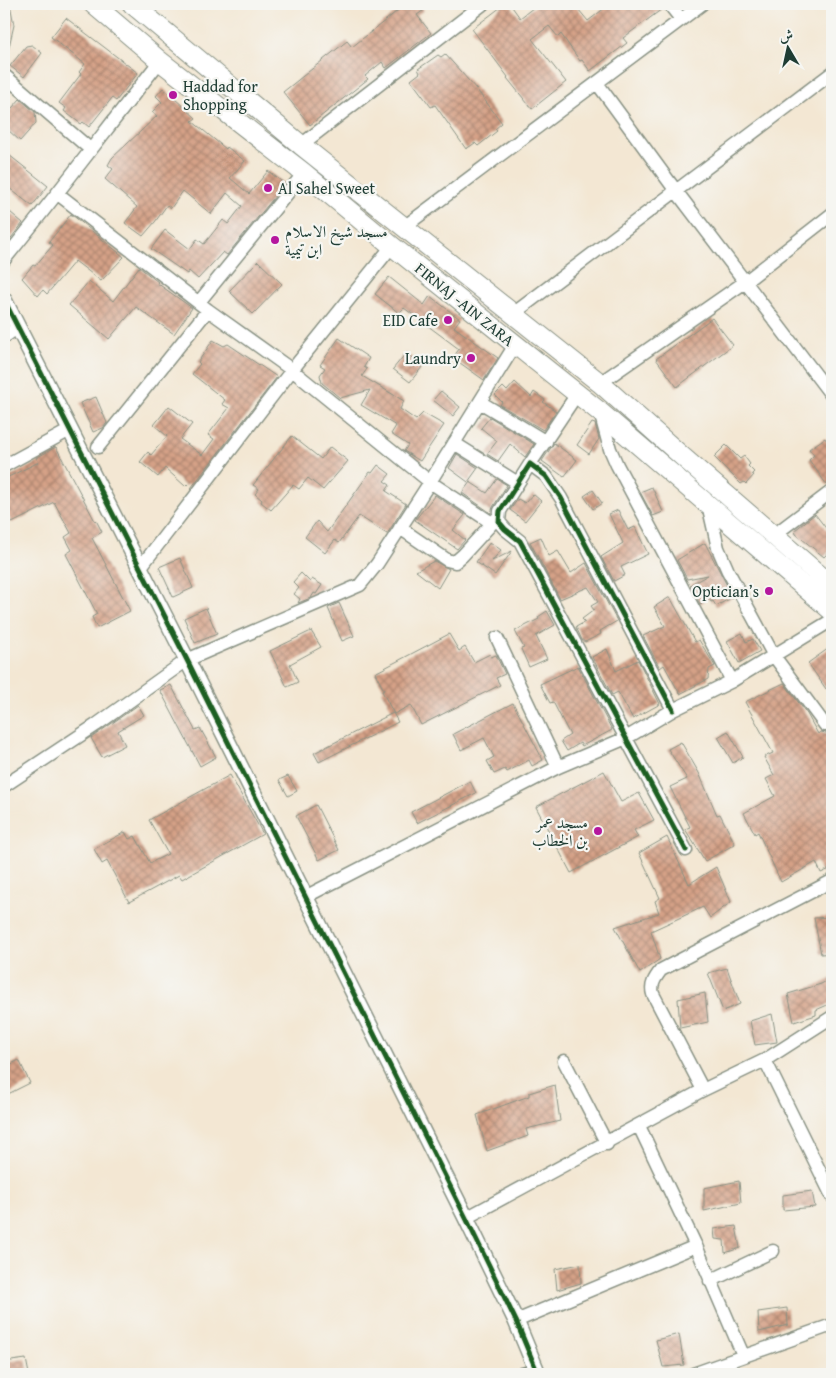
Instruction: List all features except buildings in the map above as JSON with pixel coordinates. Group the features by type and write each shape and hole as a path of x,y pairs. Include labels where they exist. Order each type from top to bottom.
{"main road":[{"name":"FIRNAJ -AIN ZARA","path":"93,4 160,61 304,173 392,246 600,412 832,611"},
{"name":"FIRNAJ -AIN ZARA","path":"132,4 301,145 600,383 832,586"}],"street":[{"path":"301,145 483,4"},
{"path":"668,4 681,19"},
{"path":"404,227 702,4"},
{"path":"4,260 58,194 90,149 160,61"},
{"path":"513,314 832,73"},
{"path":"4,75 90,149"},
{"path":"597,83 676,191 832,396"},
{"path":"98,447 304,173"},
{"path":"58,194 204,306 292,370 430,482 495,520 520,541 686,850"},
{"path":"600,383 745,282 832,214"},
{"path":"140,568 292,370 392,246"},
{"path":"4,300 187,660 466,1218 516,1321 532,1373"},
{"path":"4,337 18,327"},
{"path":"4,786 96,725 187,660 360,585 367,578 430,482 515,345"},
{"path":"400,528 447,560 454,562 463,555 495,520 577,394"},
{"path":"480,402 546,442"},
{"path":"600,412 610,449 617,465 732,681"},
{"path":"4,466 70,430"},
{"path":"454,443 518,483"},
{"path":"530,464 546,476 561,498 673,710"},
{"path":"774,535 832,491"},
{"path":"708,503 718,548 728,571 774,656 825,725"},
{"path":"306,897 558,767 626,738 673,710 732,681 832,620"},
{"path":"497,638 558,767"},
{"path":"703,1090 653,994 654,979 661,970 832,881"},
{"path":"466,1218 607,1144 703,1090 765,1060 832,1018"},
{"path":"765,1060 831,1190"},
{"path":"564,1061 607,1144"},
{"path":"639,1126 696,1246 743,1355"},
{"path":"516,1321 696,1246"},
{"path":"710,1281 773,1251"},
{"path":"693,1374 832,1325"}],"cycle path":[{"path":"4,300 187,660 466,1218 516,1321 538,1374"},
{"path":"673,710 561,498 546,476 530,464 500,511 499,522 520,541 686,850"}],"place":[{"name":"Haddad for Shopping","path":"173,95"},
{"name":"Al Sahel Sweet","path":"268,188"},
{"name":"مسجد شيخ الاسلام ابن تيمية","path":"275,240"},
{"name":"EID Cafe","path":"448,320"},
{"name":"Laundry","path":"471,358"},
{"name":"Optician’s","path":"769,591"},
{"name":"مسجد عمر بن الخطاب","path":"598,831"}]}
